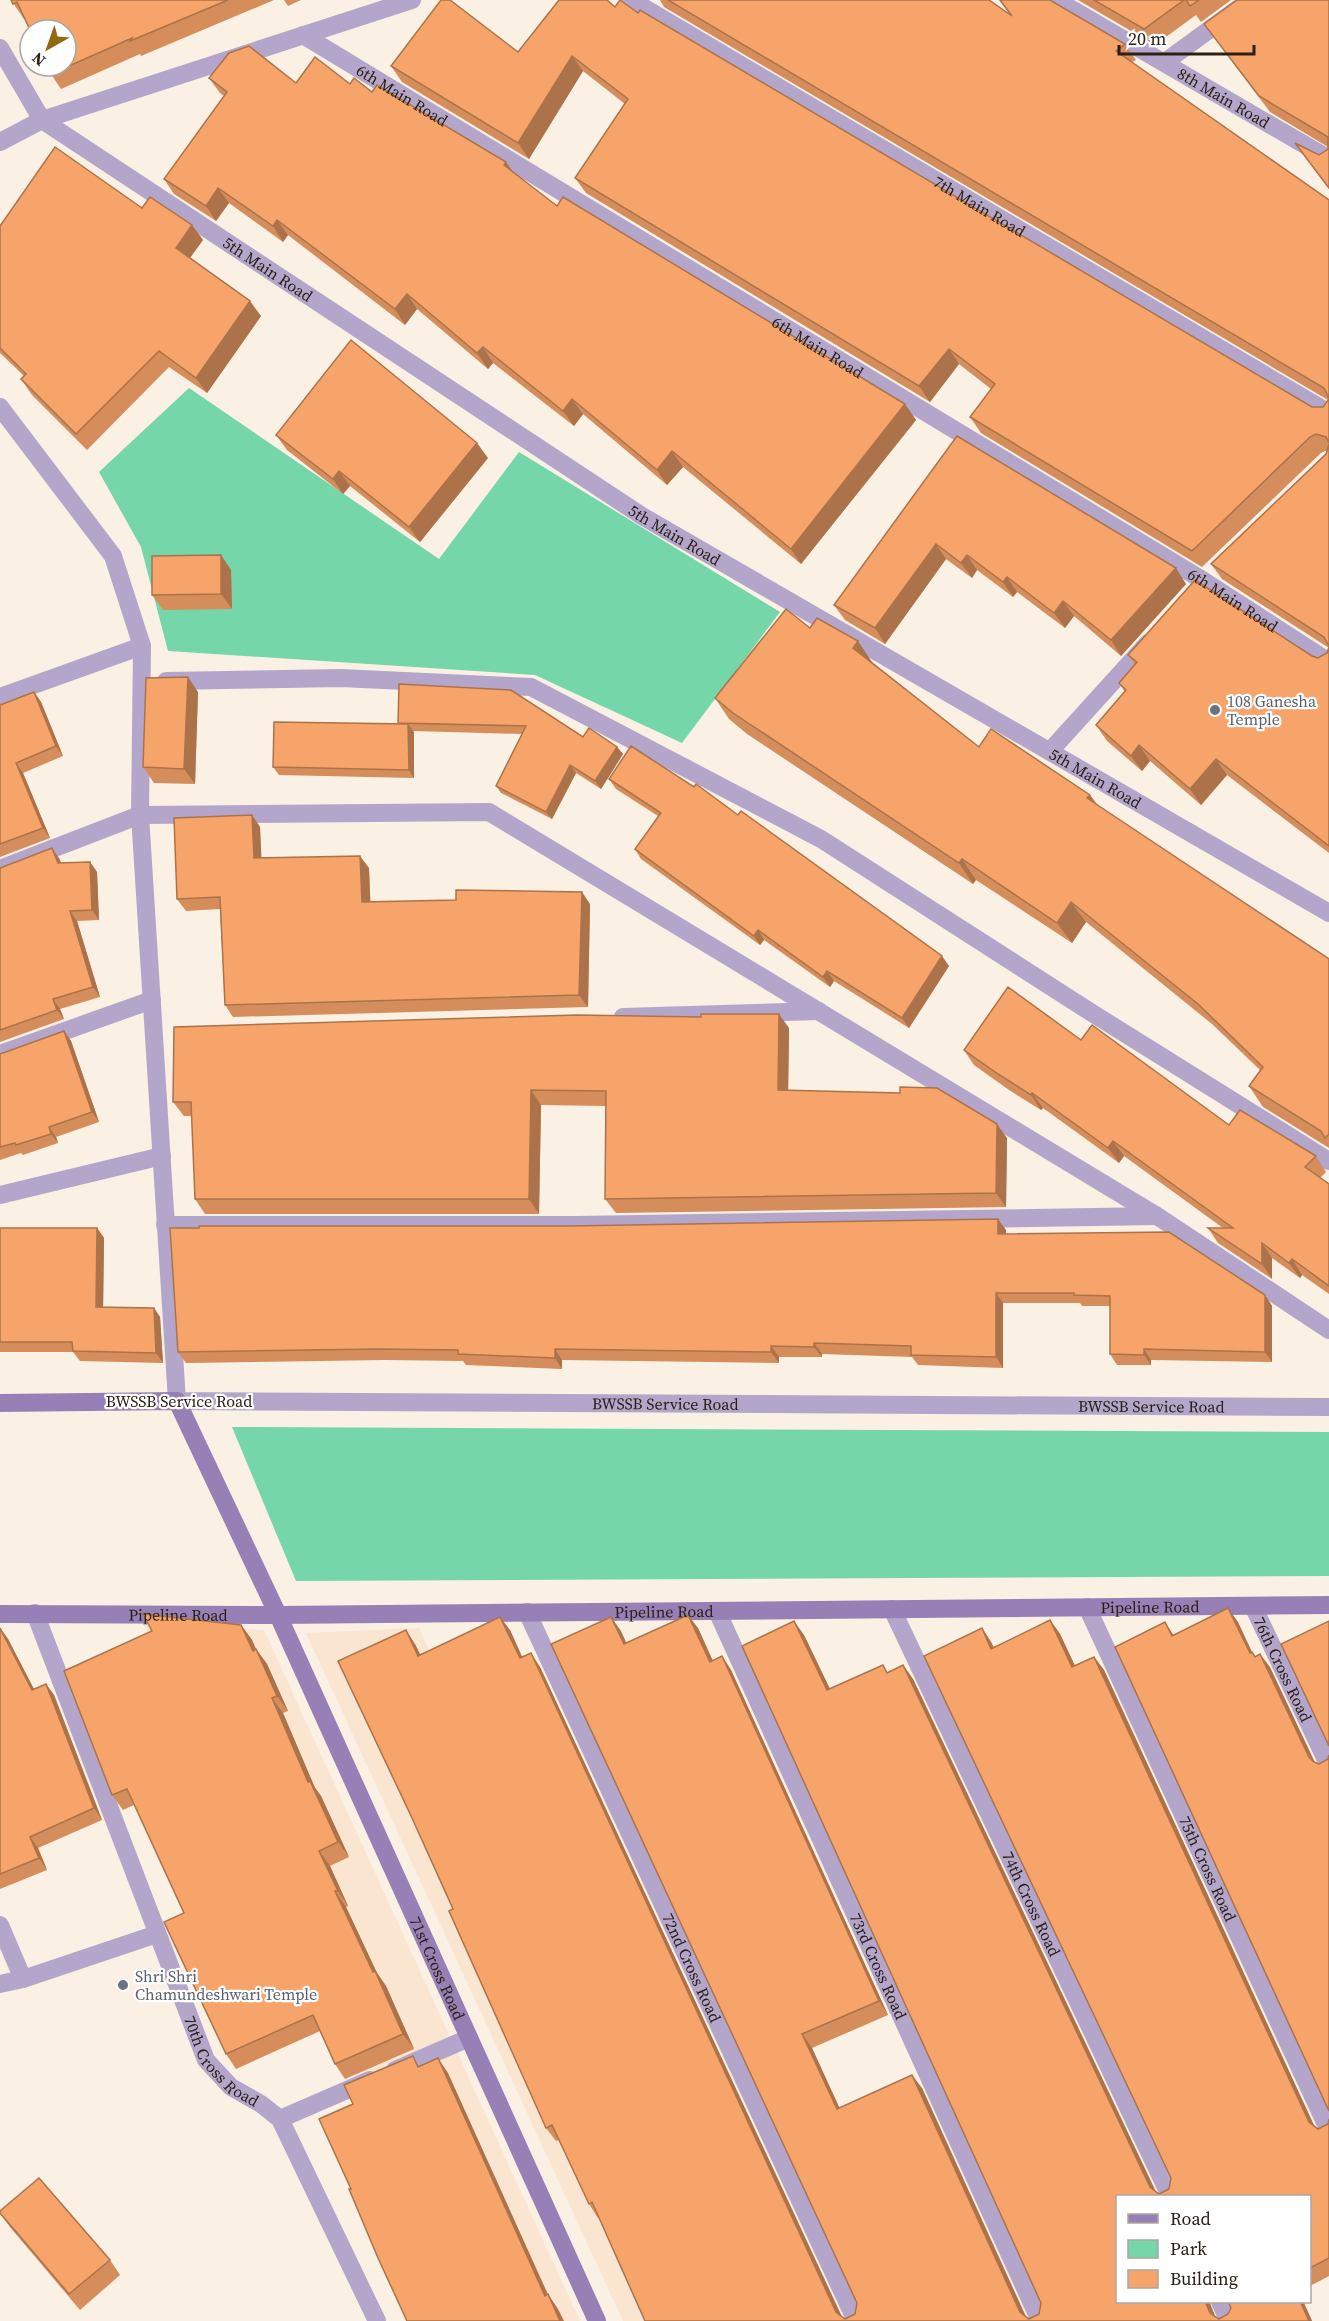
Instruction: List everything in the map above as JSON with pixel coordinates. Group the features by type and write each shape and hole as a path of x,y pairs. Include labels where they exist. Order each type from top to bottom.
{"street":[{"path":"0,142 42,120 412,0"},
{"name":"7th Main Road","path":"630,0 1329,413"},
{"name":"8th Main Road","path":"1056,0 1329,159"},
{"path":"1165,62 1250,0"},
{"name":"6th Main Road","path":"303,35 1204,581 1329,662"},
{"path":"0,48 42,120"},
{"name":"5th Main Road","path":"42,120 642,516 1329,914"},
{"path":"0,407 113,556 142,646 140,815 152,1000 160,1031 165,1226 177,1401"},
{"path":"1189,598 1221,565"},
{"path":"1050,751 1158,632"},
{"path":"0,697 142,646"},
{"path":"142,682 341,678 531,687 821,839 1092,1013 1329,1161"},
{"path":"0,869 140,815 489,812 1157,1216 1329,1330"},
{"path":"0,1054 152,1000"},
{"path":"605,1017 819,1011"},
{"path":"0,1195 162,1156"},
{"path":"165,1226 564,1225 1157,1216"},
{"name":"BWSSB Service Road","path":"0,1403 177,1401 1329,1407"},
{"name":"71st Cross Road","path":"177,1401 278,1615 597,2321"},
{"name":"Pipeline Road","path":"0,1614 278,1615 1329,1605"},
{"name":"76th Cross Road","path":"1253,1606 1329,1766"},
{"name":"75th Cross Road","path":"1087,1607 1329,2131"},
{"name":"74th Cross Road","path":"892,1609 1170,2195"},
{"name":"73rd Cross Road","path":"717,1611 1040,2321"},
{"name":"72nd Cross Road","path":"527,1612 856,2321"},
{"name":"70th Cross Road","path":"35,1613 206,2060 231,2087 261,2104 280,2119 377,2321"},
{"path":"0,1925 23,1979"},
{"path":"0,1984 23,1979 157,1934"},
{"path":"280,2119 469,2038"},
{"path":"1221,2303 1229,2321"}],"shaded area":[{"path":"143,1623 264,1630 580,2321 473,2321"},
{"path":"419,1628 736,2321 623,2321 306,1633"}],"green space":[{"path":"189,388 439,559 519,452 780,612 682,743 535,675 168,651 141,547 99,472"},
{"path":"232,1427 1329,1432 1329,1576 296,1581"}],"building":[{"path":"11,0 228,0 78,62 78,18 24,18 17,2 13,4"},
{"path":"441,0 450,0 518,52 559,0 607,0 615,7 620,0 638,13 640,10 1312,407 1323,407 1329,399 1329,443 1326,437 1316,434 1310,437 1192,551 970,417 995,384 949,349 919,386 575,178 628,99 572,56 518,143 391,66"},
{"path":"668,0 989,0 1012,16 1000,0 1050,0 1125,44 1116,51 1329,200 1329,398 1324,388"},
{"path":"1094,0 1184,0 1144,29"},
{"path":"1186,0 1199,0 1190,6"},
{"path":"1237,0 1329,0 1329,188 1295,143 1319,155 1328,149 1328,137 1259,96 1204,24"},
{"path":"249,46 296,83 315,57 350,84 354,78 372,92 377,85 506,162 504,165 557,206 563,197 905,404 791,549 672,451 657,470 572,399 563,411 483,347 477,353 407,294 395,309 277,220 273,226 218,188 206,206 164,179 227,92 209,78 229,53"},
{"path":"55,147 142,208 150,197 192,225 176,248 250,301 196,378 159,351 76,434 21,379 26,374 0,348 0,226"},
{"path":"351,340 477,443 409,527 339,471 333,479 276,435"},
{"path":"957,436 1176,568 1111,640 1063,601 1054,613 1007,577 1003,582 967,555 961,563 936,544 875,628 834,605"},
{"path":"1329,444 1329,646 1324,637 1211,564 1326,454"},
{"path":"221,555 221,594 152,595 152,556"},
{"name":"108 Ganesha Temple","path":"1195,580 1312,656 1318,658 1327,653 1329,647 1329,846 1216,759 1190,789 1139,745 1131,756 1096,725 1126,690 1119,683 1137,662 1128,655"},
{"path":"786,609 810,628 817,618 858,641 853,648 979,747 991,729 1090,795 1087,798 1329,959 1329,1134 1325,1138 1321,1131 1249,1086 1263,1067 1198,1004 1071,902 1057,923 962,859 959,863 733,713 715,698"},
{"path":"188,677 184,769 143,767 146,678"},
{"path":"399,684 511,690 583,737 589,728 617,747 595,781 570,765 546,812 496,786 526,726 398,723"},
{"path":"34,692 56,746 16,763 43,828 0,844 0,705"},
{"path":"274,722 408,724 409,770 273,767"},
{"path":"631,746 694,787 696,784 738,815 741,811 942,956 902,1018 827,971 823,977 758,930 754,936 635,849 661,813 609,779"},
{"path":"252,815 254,858 360,856 362,902 456,900 456,890 582,892 579,995 225,1005 220,897 177,899 174,818"},
{"path":"52,848 58,863 90,862 92,910 70,911 93,987 53,999 57,1010 0,1030 0,868"},
{"path":"1008,987 1081,1040 1092,1025 1229,1125 1240,1110 1316,1156 1305,1167 1329,1184 1329,1286 1292,1259 1289,1263 1262,1243 1262,1264 1208,1228 1233,1228 1113,1141 1108,1148 1032,1093 1031,1095 964,1050"},
{"path":"701,1014 779,1014 778,1090 900,1093 900,1087 937,1088 997,1124 996,1193 605,1199 606,1091 531,1090 529,1199 195,1199 191,1102 173,1102 174,1027 577,1015 701,1017"},
{"path":"64,1031 92,1112 49,1127 51,1134 16,1145 15,1143 0,1147 0,1054"},
{"path":"998,1219 998,1234 1169,1232 1265,1295 1265,1352 1144,1349 1144,1355 1110,1354 1110,1296 1074,1295 1074,1293 996,1293 996,1357 911,1355 911,1346 814,1343 814,1347 771,1346 771,1352 555,1349 555,1358 458,1354 458,1350 178,1352 170,1228 199,1228 199,1226 569,1226"},
{"path":"0,1228 97,1228 96,1307 154,1308 156,1353 73,1351 72,1342 0,1342"},
{"path":"1228,1608 1250,1653 1252,1652 1255,1657 1260,1654 1309,1757 1319,1764 1328,1759 1329,1755 1329,2111 1115,1647 1165,1622 1172,1636"},
{"path":"143,1614 241,1625 253,1651 256,1649 277,1696 272,1698 308,1782 310,1781 338,1842 319,1851 338,1891 335,1891 403,2034 335,2064 313,2015 226,2054 164,1922 184,1913 127,1789 112,1795 64,1671 152,1631"},
{"path":"688,1615 710,1662 722,1656 879,2001 802,2034 837,2109 912,2075 1020,2312 1029,2319 1039,2314 1041,2303 742,1646 794,1621 827,1690 883,1665 887,1673 903,1665 1150,2187 1159,2194 1169,2189 1171,2178 924,1656 982,1628 991,1649 1050,1620 1072,1667 1094,1657 1309,2122 1318,2129 1328,2124 1329,2119 1329,2258 1311,2267 1311,2195 1116,2195 1116,2303 1206,2303 1210,2313 1219,2319 1228,2314 1231,2308 1229,2303 1301,2303 1309,2321 645,2321 592,2202 589,2204 552,2125 546,2128 449,1911 453,1909 338,1661 406,1630 418,1656 500,1617 520,1658 531,1653 836,2312 845,2319 855,2314 857,2303 551,1644 611,1617 624,1644"},
{"path":"1329,1621 1329,1746 1281,1644"},
{"path":"0,1628 32,1690 46,1684 94,1808 30,1837 39,1858 0,1874"},
{"path":"413,2056 418,2067 438,2058 545,2296 548,2294 560,2321 407,2321 319,2119 353,2104 344,2085"},
{"path":"39,2178 110,2260 69,2294 0,2213"}],"place":[{"name":"108 Ganesha Temple","path":"1215,710"},
{"name":"Shri Shri Chamundeshwari Temple","path":"123,1985"}]}
